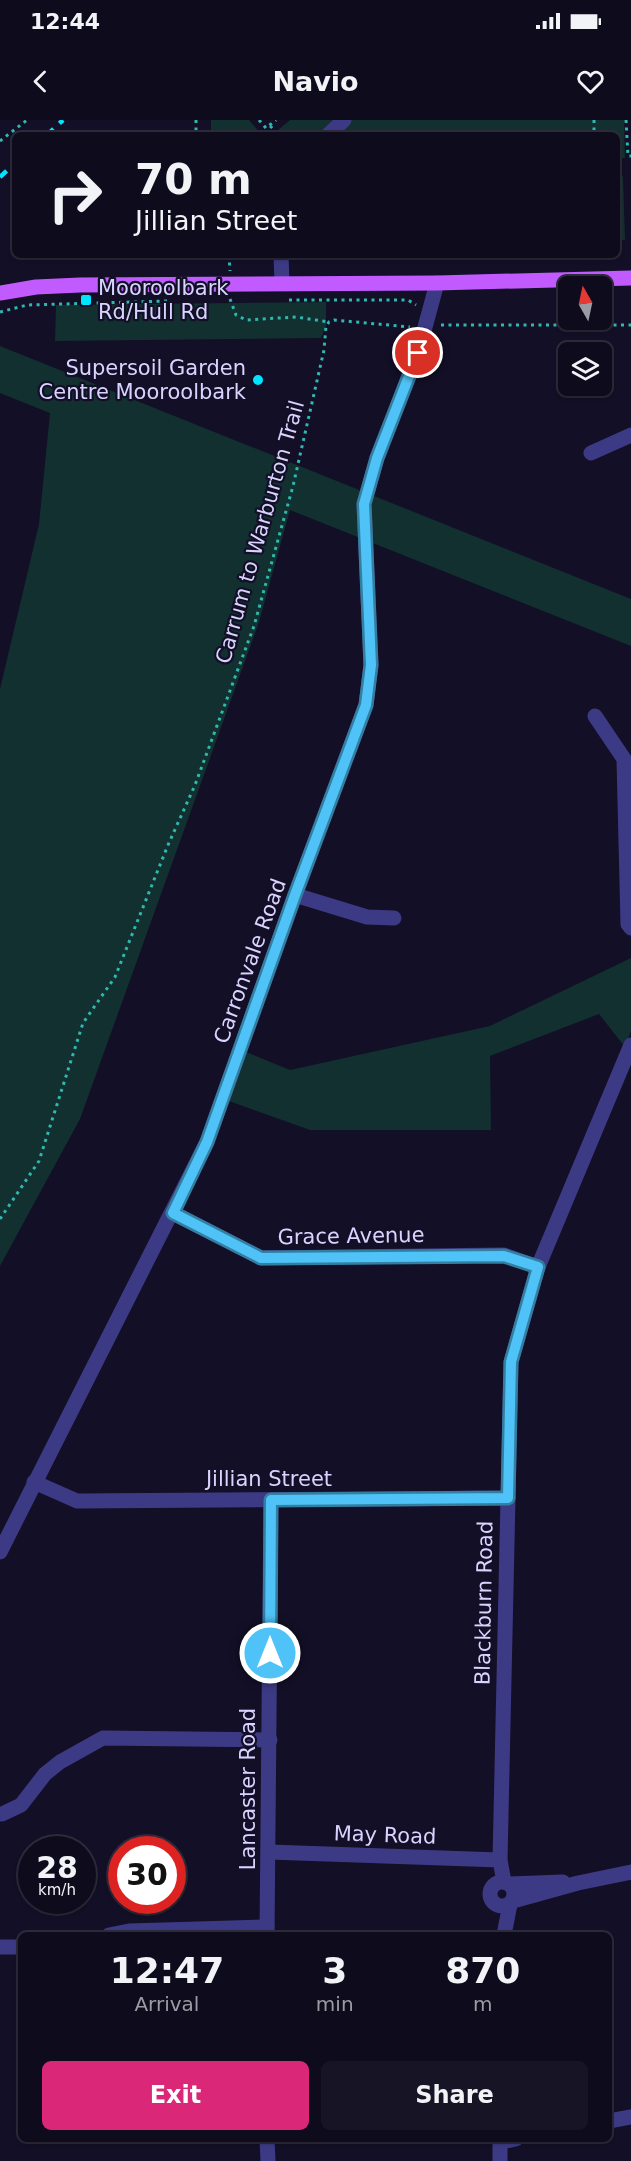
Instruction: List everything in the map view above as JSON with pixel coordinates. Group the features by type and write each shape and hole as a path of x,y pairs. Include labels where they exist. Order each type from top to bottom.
{"main road":[{"path":"0,293 36,287 80,285 437,283 631,278"}],"street":[{"path":"331,132 344,120"},
{"path":"281,258 282,283"},
{"name":"Carronvale Road","path":"0,1552 207,1142 366,705 371,665 364,504 377,458 418,353 417,328 437,283"},
{"path":"591,453 631,435"},
{"path":"595,716 624,759 628,924 631,928"},
{"path":"295,895 367,917 394,918"},
{"name":"Blackburn Road","path":"502,1885 500,1860 511,1362 538,1267 631,1045"},
{"name":"Grace Avenue","path":"173,1213 261,1258 504,1256 538,1267"},
{"name":"Jillian Street","path":"34,1482 77,1501 508,1498"},
{"name":"Lancaster Road","path":"267,1931 271,1500"},
{"path":"2,1814 21,1805 52,1768 103,1738 270,1740"},
{"name":"May Road","path":"269,1852 500,1860"},
{"path":"578,1882 502,1885 491,1897 506,1903 578,1882 631,1872"},
{"path":"502,1885 514,1892 506,1903 502,1932"},
{"path":"124,1932 267,1931"},
{"path":"0,1947 18,1947"},
{"path":"612,2120 631,2117"},
{"path":"267,2142 267,2161"},
{"path":"500,2142 500,2161"}],"path":[{"path":"0,141 27,120"},
{"path":"259,120 266,128"},
{"path":"266,128 276,120"},
{"path":"626,120 628,156 631,156"},
{"path":"266,128 272,126 277,132"},
{"path":"229,258 230,300 236,315 246,320 296,317 329,322 334,320 417,328 631,325"},
{"path":"230,300 242,300"},
{"path":"286,300 408,300 418,307"},
{"path":"0,312 27,305 173,301"},
{"name":"Carrum to Warburton Trail","path":"0,1220 39,1161 83,1023 115,977 168,845 195,785 254,626 293,486 324,350 326,326 329,322"}],"green space":[{"path":"211,120 249,120 259,132 211,132"},
{"path":"290,120 624,120 625,158 620,159 620,132 276,132"},
{"path":"620,176 623,176 625,240 620,240"},
{"path":"326,302 326,326 321,338 55,341 56,305"},
{"path":"0,346 631,599 631,646 290,510 259,622 80,1119 0,1266 0,689 39,524 50,413 0,393"},
{"path":"631,958 631,1031 625,1047 599,1014 490,1056 491,1130 310,1130 229,1101 246,1052 290,1070 490,1026"}],"railway":[{"path":"50,132 63,120"},
{"path":"0,177 12,166"}],"place":[{"name":"Mooroolbark Rd/Hull Rd","path":"86,300"},
{"name":"Supersoil Garden Centre Mooroolbark","path":"258,380"}],"route":[{"path":"270,1653 271,1500 508,1498 511,1362 538,1267 504,1256 261,1258 173,1213 207,1142 366,705 371,665 364,504 377,458 418,353"}]}
